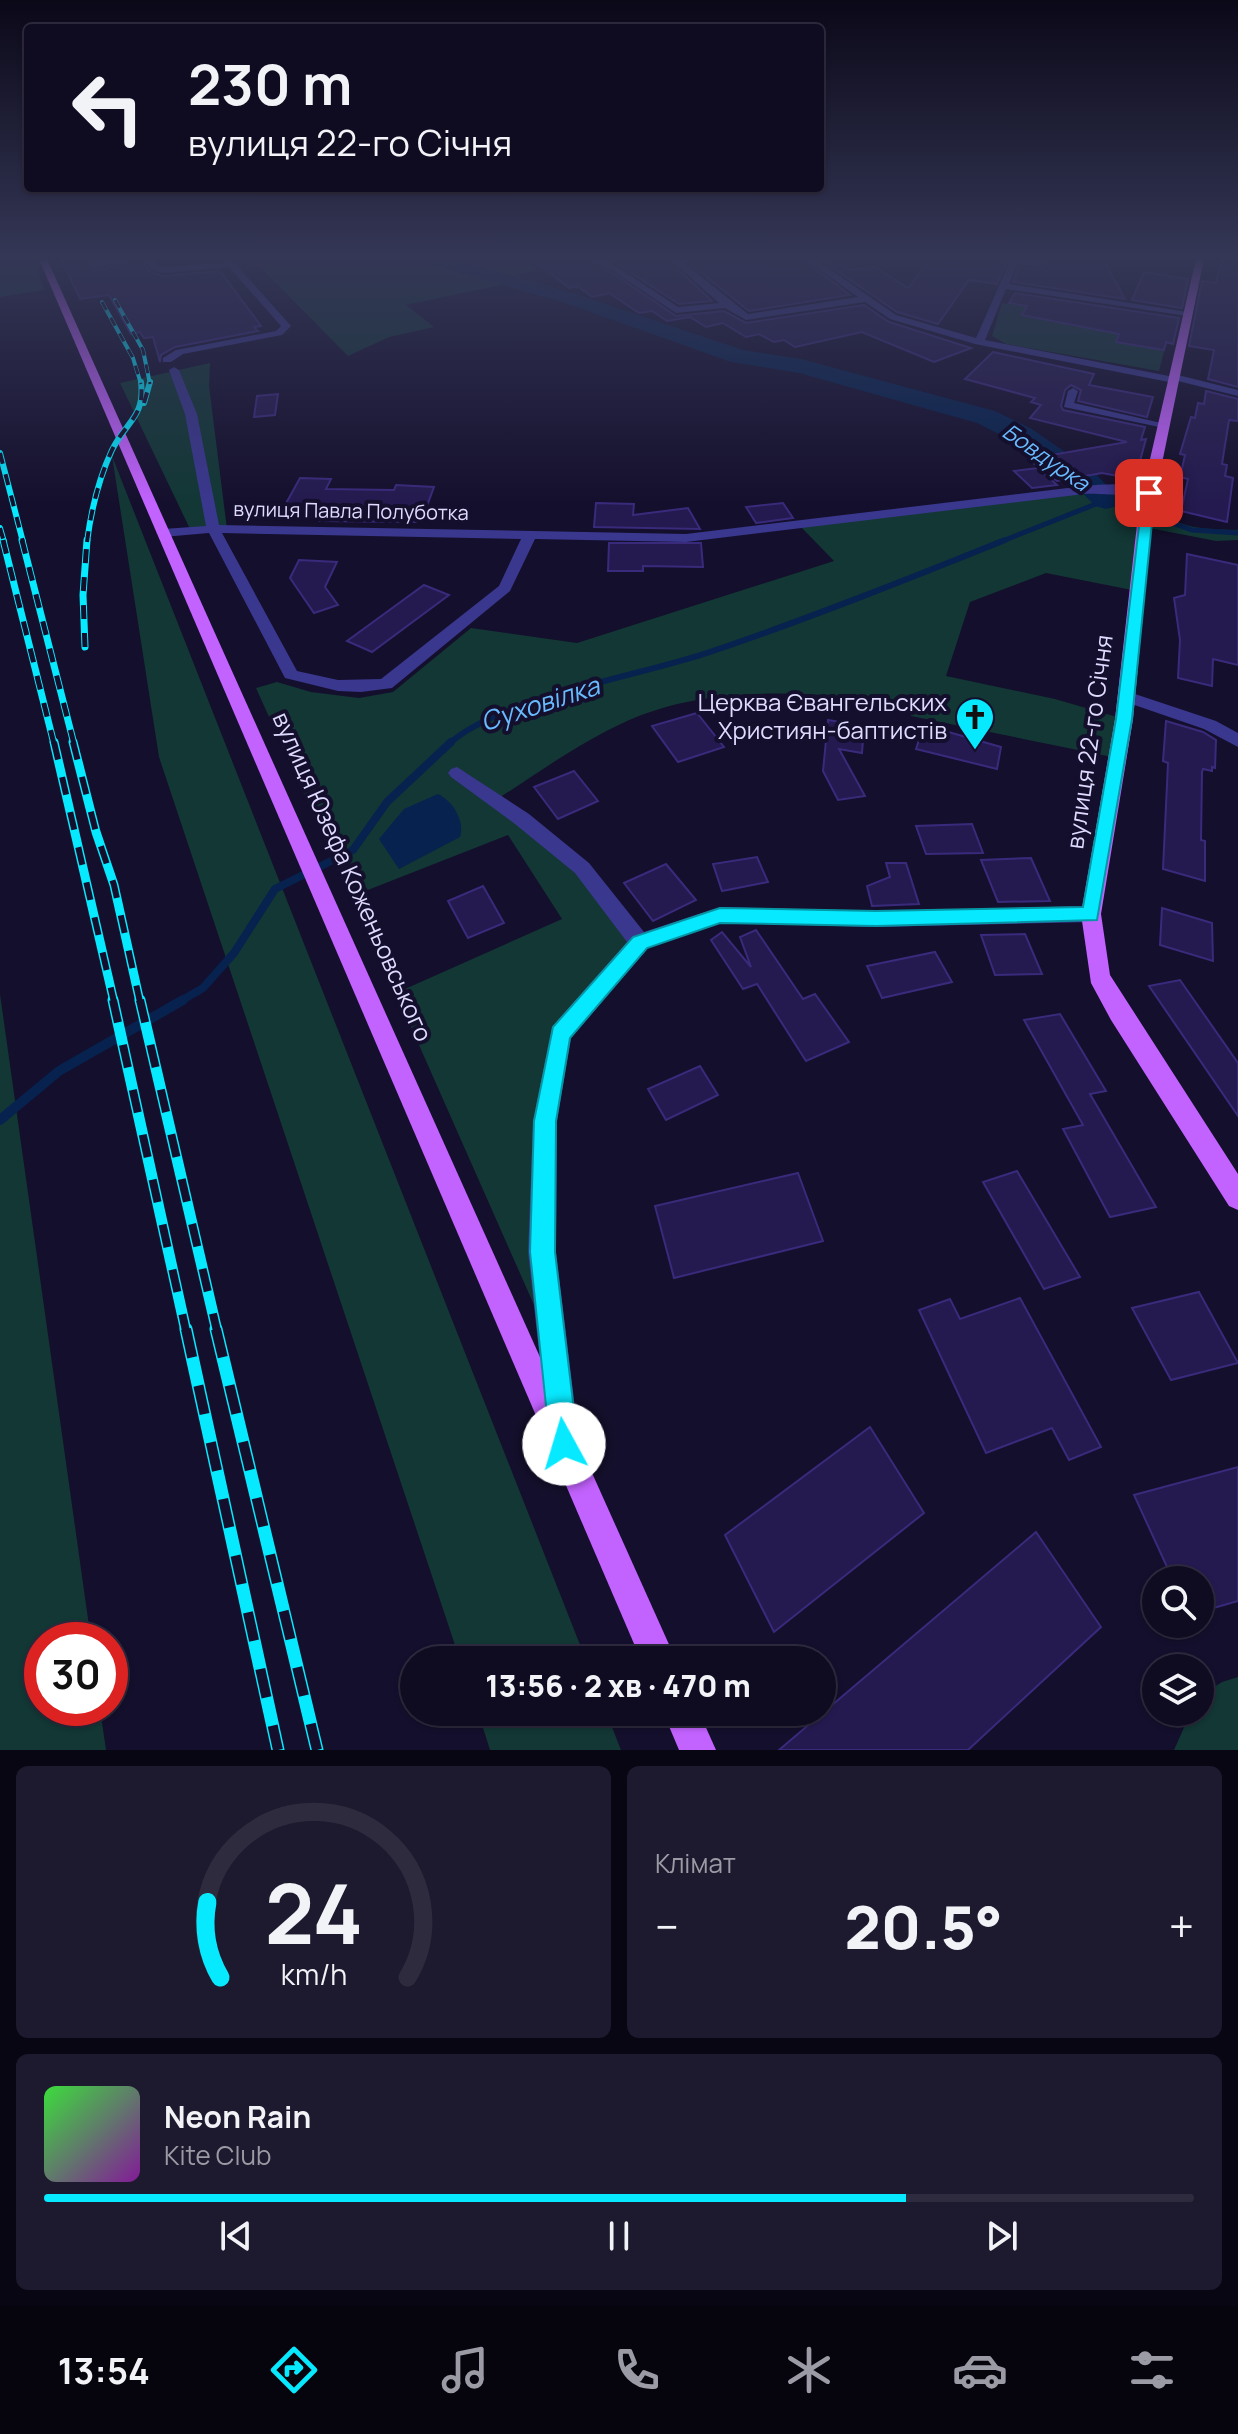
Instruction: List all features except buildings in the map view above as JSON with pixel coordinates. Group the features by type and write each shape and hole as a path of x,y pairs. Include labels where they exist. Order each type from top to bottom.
{"main road":[{"name":"вулиця Юзефа Коженьовського","path":"79,341 653,1646"},
{"name":"вулиця 22-го Січня","path":"1182,341 1146,506 1126,696 1091,914 1099,976 1119,1013 1238,1197"},
{"path":"687,1726 698,1750"}],"street":[{"path":"163,533 213,529 191,414 170,365 180,352 243,341"},
{"path":"974,341 1238,393"},
{"path":"1073,391 1068,405 1164,425"},
{"name":"вулиця Павла Полуботка","path":"530,535 505,588 386,684 364,688 319,683 291,674 213,529 530,535 686,538 1089,489 1108,488 1146,506"},
{"path":"1126,696 1210,725 1238,741"},
{"path":"457,773 522,819 582,868 640,942 720,915 876,919 1091,914"},
{"name":"вулиця Юзефа Коженьовського","path":"564,1444 542,1252 545,1121 560,1034 640,942"}],"green space":[{"path":"333,341 381,341 348,356"},
{"path":"687,341 699,341 731,352 815,368 998,419 1100,486 1090,487 1019,436 984,418 799,367 727,355"},
{"path":"1000,341 1167,341 1159,371"},
{"path":"210,363 209,386 227,529 191,531 120,383"},
{"path":"112,456 580,1646 455,1646 159,757"},
{"path":"1077,491 1149,493 1147,504 1175,521 1201,528 1238,530 1238,540 1216,541 1144,527 1137,591 1046,573 970,602 946,676 1055,699 1124,719 1117,758 911,716 911,703 804,694 732,695 661,708 627,721 577,748 496,800 582,868 636,938 555,1029 538,1314 396,993 562,919 508,835 350,897 256,688 277,682 311,692 359,698 393,692 471,628 577,643 834,561 800,526"},
{"path":"0,994 88,1622 24,1622 24,1726 103,1726 106,1750 0,1750"},
{"path":"1238,1677 1238,1750 1174,1750 1185,1726 1214,1726 1214,1687"},
{"path":"482,1726 612,1726 621,1750 490,1750"}],"water":[{"path":"438,794 456,812 461,825 460,837 399,869 379,839 404,809"}],"waterway":[{"name":"Бовдурка","path":"692,341 739,357 801,366 986,417 1022,435 1085,479 1106,500"},
{"path":"1000,542 1106,500 1192,530 1238,533"},
{"name":"Суховілка","path":"449,744 471,728 535,701 710,652 1005,540"},
{"name":"Суховілка","path":"179,1002 203,988 234,953 275,889 353,850 387,802 451,742"},
{"name":"Суховілка","path":"0,1120 59,1071 183,1000"}],"railway":[{"path":"123,341 141,384"},
{"path":"138,341 143,350 150,383"},
{"path":"144,403 150,383"},
{"path":"87,542 103,472 117,440 137,412 141,384"},
{"path":"0,453 23,542"},
{"path":"0,528 4,542"},
{"path":"3,540 54,744"},
{"path":"22,540 74,744"},
{"path":"85,647 83,595 87,540"},
{"path":"54,742 114,1002"},
{"path":"73,742 96,832 114,885 140,1002"},
{"path":"113,1000 186,1331"},
{"path":"140,1000 217,1331"},
{"path":"186,1329 278,1750"},
{"path":"216,1329 317,1750"}],"place":[{"name":"Церква Євангельских Християн-баптистів","path":"975,751"}],"route":[{"path":"564,1444 542,1252 545,1121 560,1034 640,942 720,915 876,919 1091,914 1124,719 1149,493"}]}
